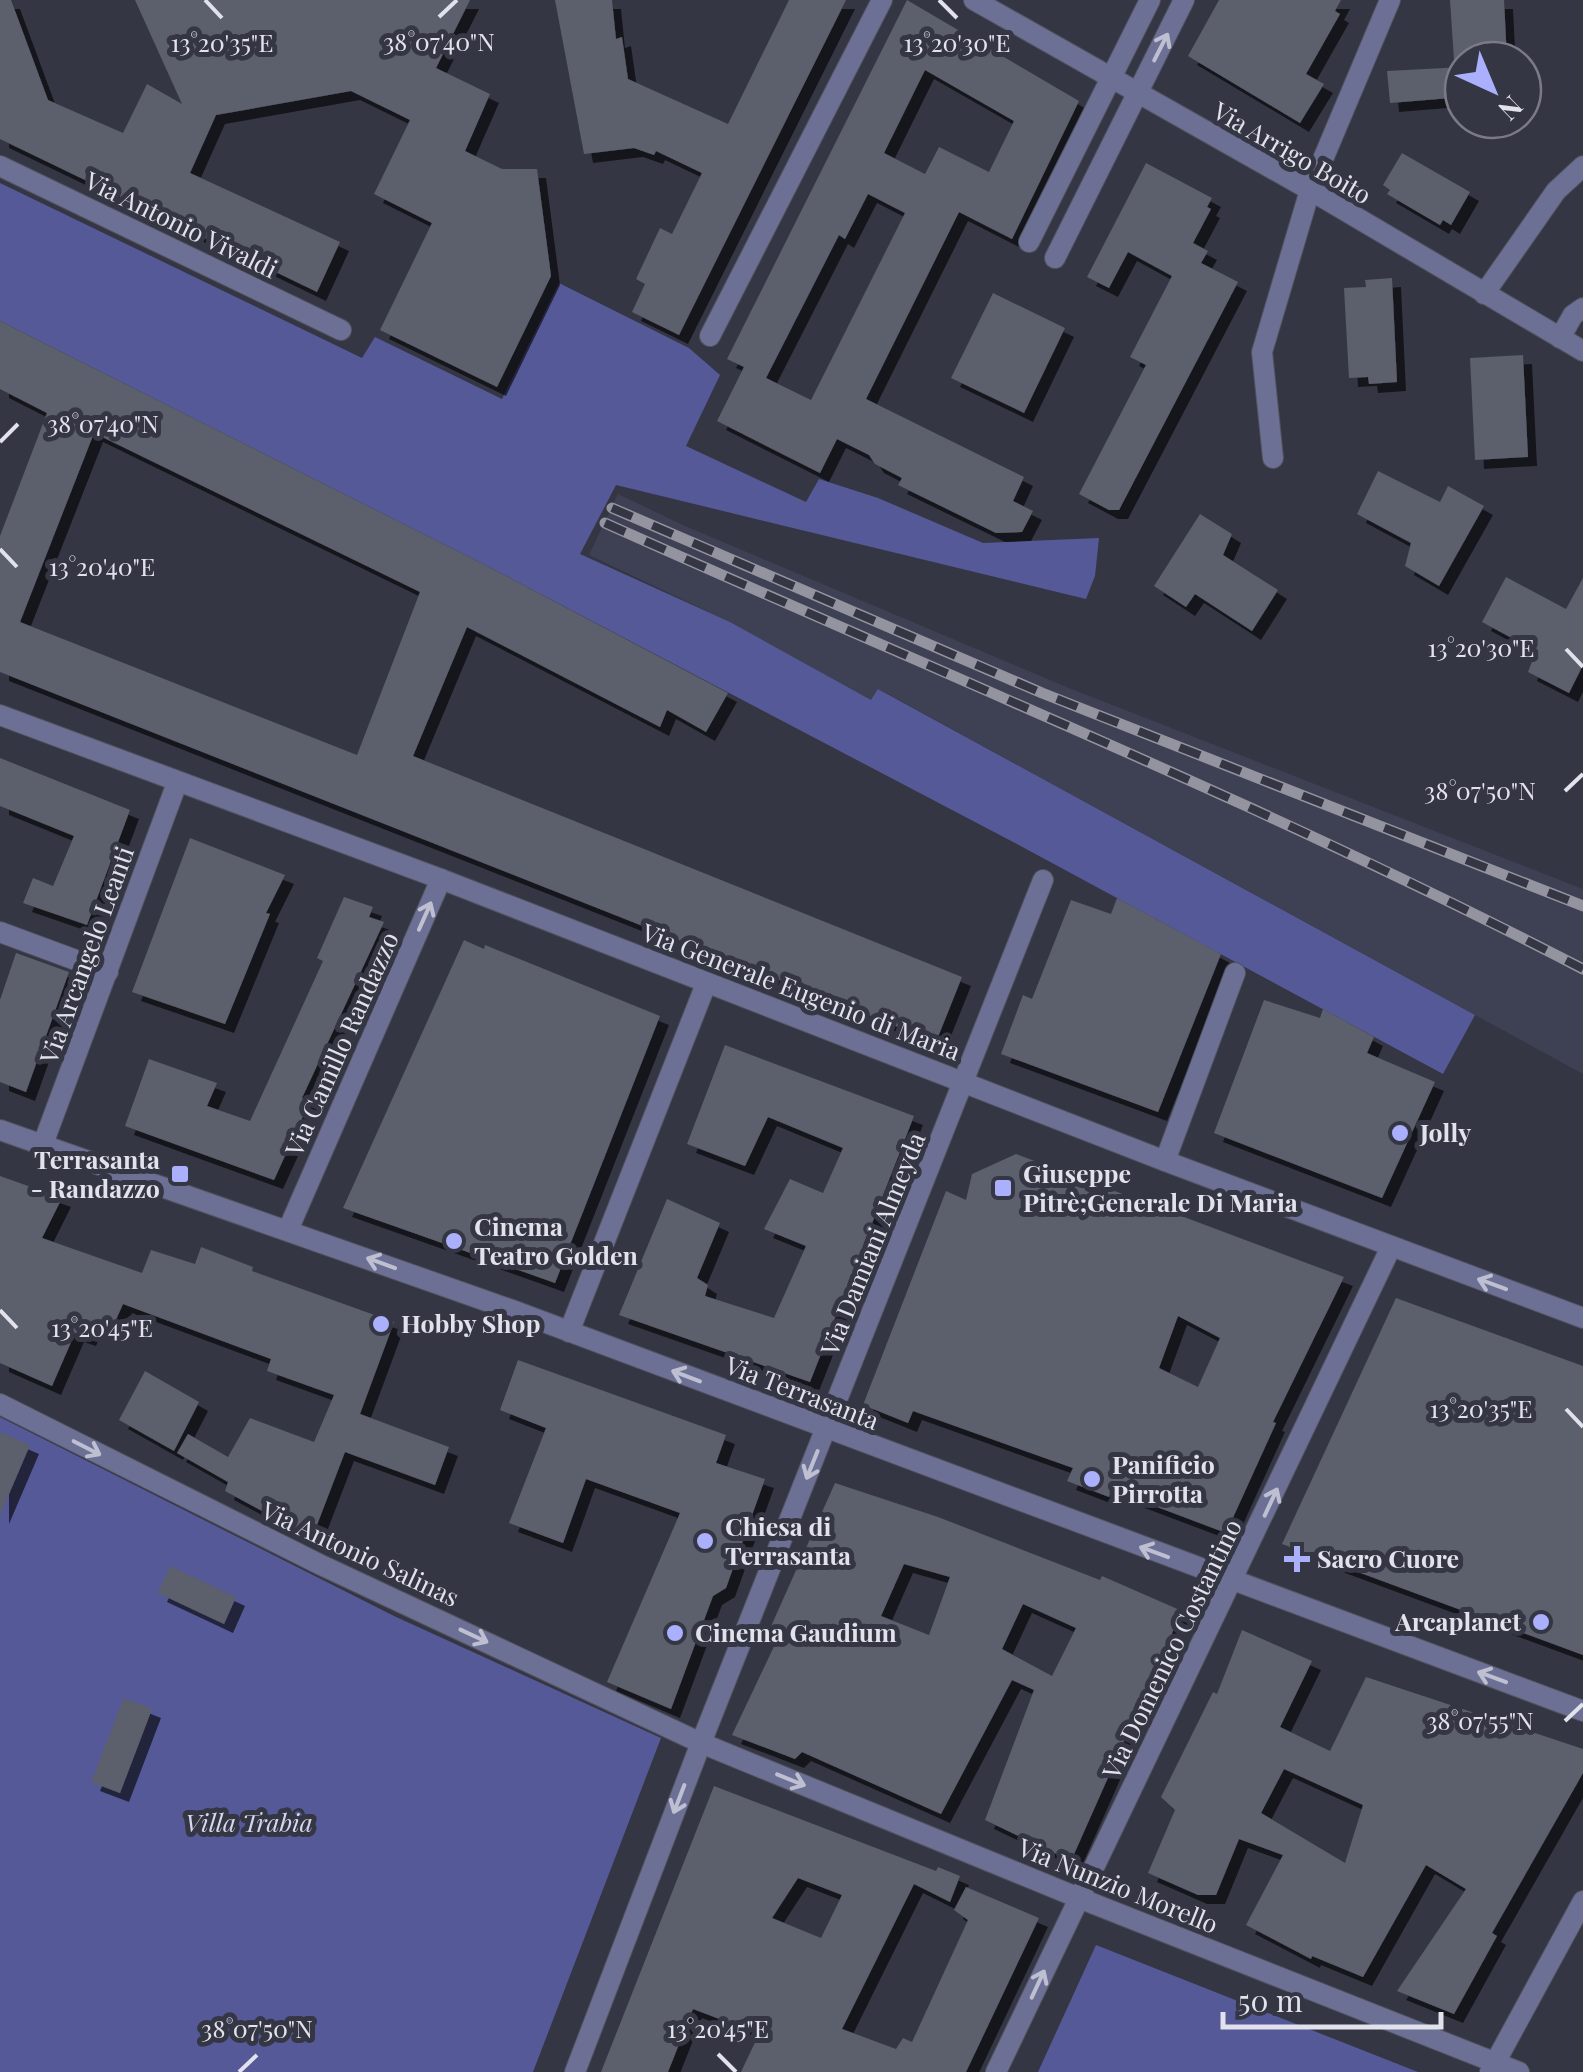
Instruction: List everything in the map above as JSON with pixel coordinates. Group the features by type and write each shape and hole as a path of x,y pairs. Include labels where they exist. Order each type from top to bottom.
{"street":[{"path":"710,336 882,0"},
{"name":"Via Arrigo Boito","path":"974,0 1310,190 1583,351"},
{"path":"1029,242 1150,0"},
{"path":"1055,258 1184,0"},
{"path":"1273,458 1262,352 1310,190 1390,0"},
{"name":"Via Antonio Vivaldi","path":"0,166 340,330"},
{"path":"1484,294 1556,190 1583,166"},
{"path":"1560,338 1572,315 1583,308"},
{"name":"Via Generale Eugenio di Maria","path":"0,715 441,879 1583,1318"},
{"name":"Via Arcangelo Leanti","path":"43,1144 177,783"},
{"name":"Via Camillo Randazzo","path":"288,1230 441,879"},
{"name":"Via Damiani Almeyda","path":"575,2072 1043,880"},
{"path":"0,932 108,972"},
{"path":"1165,1160 1235,973"},
{"path":"568,1332 706,984"},
{"name":"Via Terrasanta","path":"0,1130 568,1332 1583,1710"},
{"name":"Via Domenico Costantino","path":"996,2072 1391,1247"},
{"name":"Via Antonio Salinas","path":"0,1404 319,1564 701,1743"},
{"name":"Via Nunzio Morello","path":"701,1743 1492,2067 1518,2072"},
{"path":"1492,2067 1583,1901"}],"shaded area":[{"path":"618,494 1069,688 1583,889 1583,1074 879,689 872,701 730,622 589,555"}],"green space":[{"path":"0,183 362,358 375,337 502,399 559,283 689,348 720,375 686,446 806,502 819,479 878,498 983,543 1099,538 1095,576 1086,599 616,485 580,554 730,622 871,700 878,689 1475,1015 1443,1074 1015,843 489,567 0,321"},
{"name":"Villa Trabia","path":"0,1417 394,1616 661,1738 533,2072 0,2072"},
{"path":"1096,1945 1418,2072 1038,2072"}],"building":[{"path":"0,0 11,0 48,100 123,133 147,84 182,104 135,0 470,0 436,68 490,94 465,151 502,169 537,169 551,276 497,387 380,330 432,223 374,194 410,120 351,91 216,115 190,173 340,242 317,292 0,139"},
{"path":"555,0 612,0 616,39 622,37 628,79 728,124 789,0 846,0 679,335 632,312 645,284 636,279 660,228 672,234 702,173 656,151 654,155 634,148 584,154"},
{"path":"907,0 1079,101 1012,239 959,212 866,399 1024,477 1013,501 1033,511 1022,532 996,533 898,485 902,478 837,439 820,473 717,421 744,367 727,359","holes":["925,70 1014,121 989,172 939,147 925,174 884,153","868,194 905,213 811,400 766,378 839,235 845,239"]},
{"path":"1219,0 1341,0 1335,11 1340,14 1306,74 1324,84 1300,123 1188,56"},
{"path":"1450,0 1504,0 1506,40 1453,40"},
{"path":"1443,68 1443,99 1390,103 1387,71"},
{"path":"1402,153 1470,192 1451,225 1443,220 1440,225 1387,194 1390,190 1383,185"},
{"path":"1146,163 1212,198 1207,207 1211,209 1193,243 1208,251 1201,263 1238,282 1119,510 1109,510 1079,494 1146,365 1130,357 1172,276 1128,252 1109,288 1087,277"},
{"path":"1392,278 1397,382 1369,384 1368,377 1349,378 1344,288 1366,287 1365,280"},
{"path":"993,293 1065,328 1024,413 951,378"},
{"path":"0,321 489,567 728,693 706,732 667,710 660,727 467,627 413,756 962,977 936,1042 0,672 0,536 47,413 0,389","holes":["94,433 420,592 357,755 20,622"]},
{"path":"1523,355 1528,457 1475,460 1470,358"},
{"path":"1378,471 1440,502 1448,486 1484,506 1439,586 1405,566 1411,543 1357,514"},
{"path":"1200,514 1232,534 1223,555 1278,590 1252,631 1195,594 1186,607 1154,586"},
{"path":"1506,577 1566,609 1583,578 1583,665 1569,693 1528,672 1536,651 1482,622"},
{"path":"0,758 130,810 87,925 23,903 33,878 53,886 74,836 0,806"},
{"path":"190,838 285,875 266,913 270,914 225,1024 132,992"},
{"path":"344,897 373,907 369,917 384,922 302,1098 310,1101 274,1180 125,1126 149,1059 217,1083 207,1106 250,1121 323,961 317,958"},
{"path":"1117,898 1221,954 1158,1112 1001,1054 1023,995 1032,999 1071,900 1111,914"},
{"path":"464,940 660,1016 555,1283 343,1208"},
{"path":"16,953 69,972 26,1092 0,1082 0,1000"},
{"path":"1264,1000 1320,1018 1323,1009 1374,1037 1367,1053 1435,1082 1382,1198 1214,1133"},
{"path":"725,1045 914,1116 810,1382 619,1315 667,1199 720,1223 697,1278 708,1285 705,1296 774,1318 806,1246 764,1229 790,1179 823,1193 843,1148 768,1117 745,1166 687,1144"},
{"path":"1016,1154 1344,1277 1273,1422 1276,1423 1226,1533 1112,1490 1109,1497 1067,1481 1073,1468 913,1411 908,1423 863,1405 946,1191 966,1200 972,1174","holes":["1178,1316 1220,1338 1198,1387 1159,1368"]},
{"path":"0,1176 62,1198 42,1238 142,1273 151,1250 195,1264 201,1247 253,1267 252,1271 394,1322 360,1414 449,1447 435,1485 345,1452 312,1538 225,1491 228,1482 177,1453 188,1434 228,1457 250,1418 314,1442 334,1395 267,1371 271,1359 123,1304 111,1331 93,1323 87,1337 75,1333 52,1386 0,1363"},
{"path":"1396,1298 1583,1366 1583,1655 1282,1544"},
{"path":"518,1360 726,1435 716,1463 765,1479 726,1588 713,1596 671,1709 607,1682 680,1513 586,1479 563,1543 509,1523 546,1428 500,1410"},
{"path":"145,1371 199,1402 174,1451 119,1420"},
{"path":"0,1432 30,1445 0,1515"},
{"path":"835,1483 938,1517 1100,1580 1102,1576 1182,1611 1071,1861 985,1820 1034,1690 1012,1680 941,1814 802,1752 795,1759 732,1735 778,1638 768,1633","holes":["904,1564 950,1577 929,1635 881,1616","1023,1604 1076,1628 1052,1676 1002,1649"]},
{"path":"170,1566 236,1597 224,1624 158,1593"},
{"path":"1242,1630 1312,1661 1280,1727 1330,1751 1366,1677 1583,1749 1583,1773 1492,1933 1497,1936 1454,2014 1397,1991 1466,1889 1426,1865 1363,1977 1312,1956 1311,1959 1246,1925 1283,1855 1239,1839 1216,1895 1198,1895 1148,1873 1175,1810 1161,1797 1213,1692 1217,1694","holes":["1284,1769 1363,1805 1345,1863 1261,1813"]},
{"path":"124,1698 152,1709 120,1793 91,1782"},
{"path":"714,1786 936,1871 938,1867 960,1876 950,1902 914,1884 842,2029 896,2049 903,2038 912,2042 968,1920 954,1910 966,1887 1039,1918 966,2072 741,2072 759,2034 693,2009 668,2072 601,2072","holes":["798,1878 842,1895 821,1938 772,1918"]}],"railway":[{"path":"612,508 1042,693 1583,906"},
{"path":"605,523 1220,794 1583,969"}],"place":[{"name":"Jolly","path":"1400,1133"},
{"name":"Terrasanta - Randazzo","path":"180,1174"},
{"name":"Giuseppe Pitrè;Generale Di Maria","path":"1003,1188"},
{"name":"Cinema Teatro Golden","path":"454,1241"},
{"name":"Hobby Shop","path":"381,1324"},
{"name":"Panificio Pirrotta","path":"1092,1479"},
{"name":"Chiesa di Terrasanta","path":"705,1541"},
{"name":"Sacro Cuore","path":"1297,1559"},
{"name":"Arcaplanet","path":"1541,1622"},
{"name":"Cinema Gaudium","path":"675,1633"}]}
